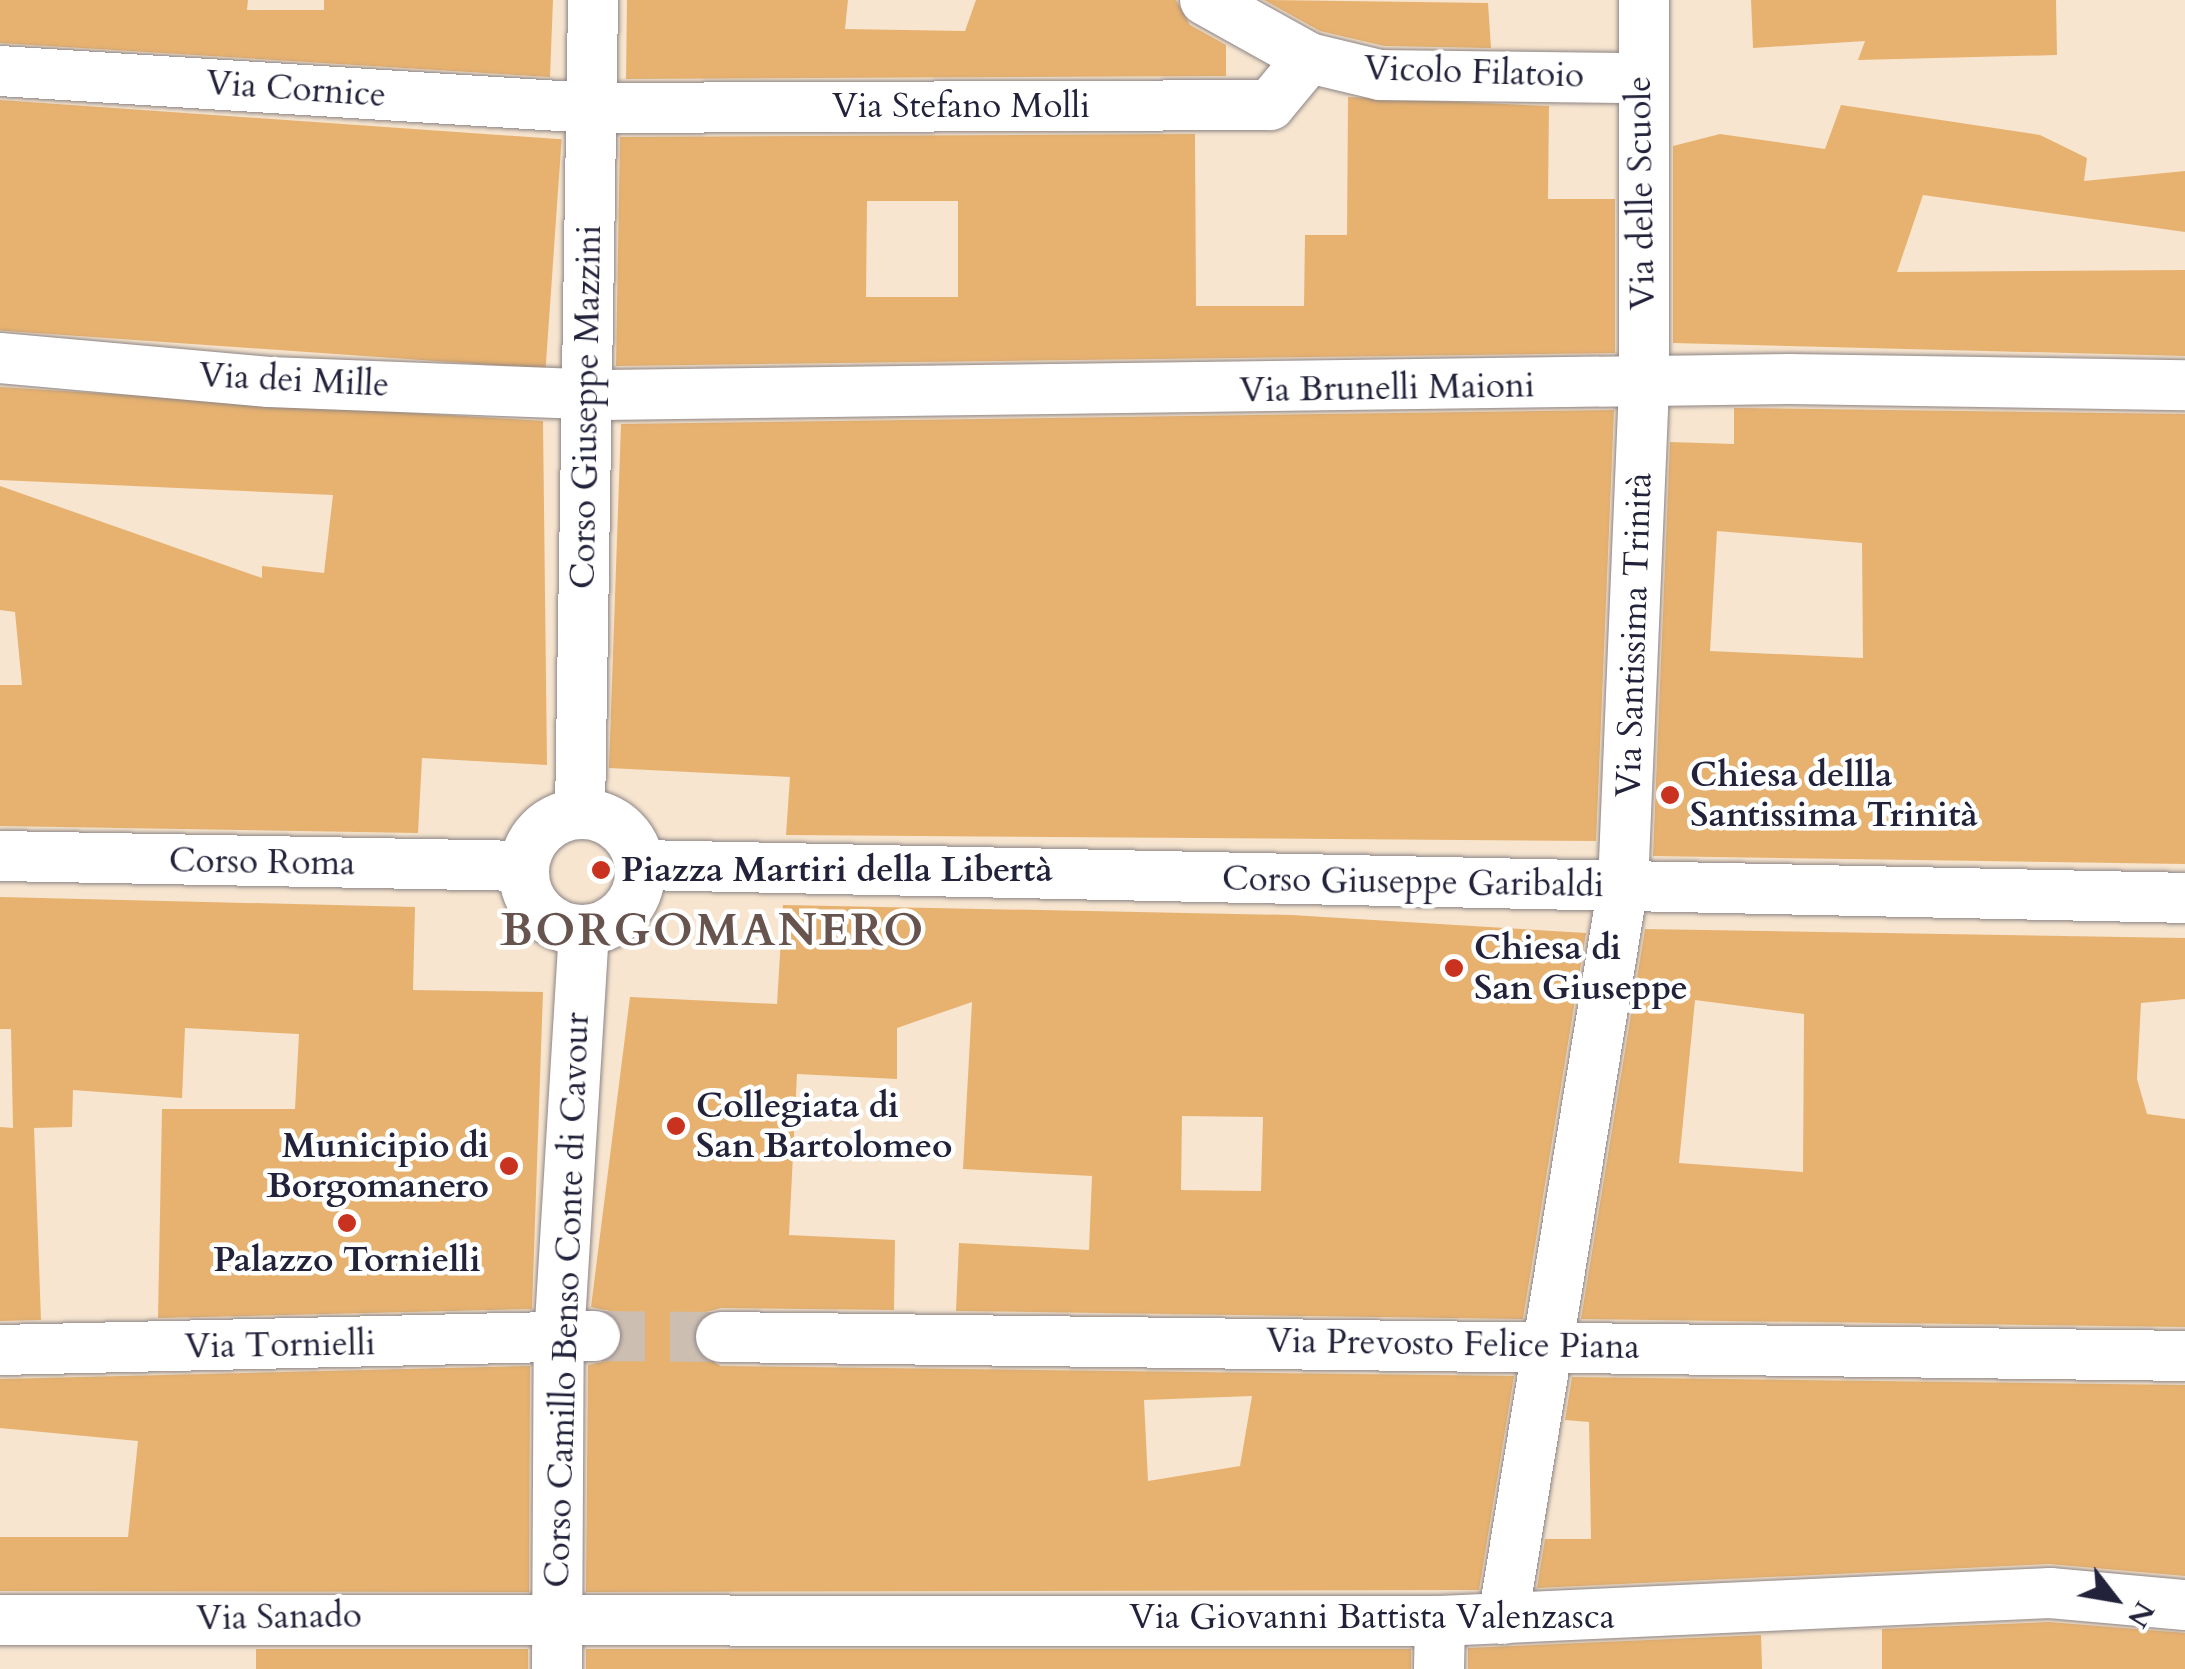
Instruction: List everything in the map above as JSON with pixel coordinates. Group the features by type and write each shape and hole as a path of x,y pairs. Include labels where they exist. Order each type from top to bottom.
{"street":[{"name":"Corso Giuseppe Mazzini","path":"580,813 593,0"},
{"name":"Vicolo Filatoio","path":"1205,0 1308,58 1380,75 1639,78"},
{"name":"Via delle Scuole","path":"1644,0 1639,78 1644,385"},
{"name":"Via Stefano Molli","path":"592,108 1270,104 1308,58"},
{"name":"Via Cornice","path":"0,71 592,108"},
{"name":"Via dei Mille","path":"0,358 269,382 588,394"},
{"name":"Via Brunelli Maioni","path":"588,394 1644,385 2185,385"},
{"name":"Via Santissima Trinità","path":"1503,1619 1552,1344 1623,885 1644,385"},
{"path":"580,813 614,822 640,865 620,917 584,931 533,904 524,866 536,835 580,813"},
{"name":"Corso Roma","path":"0,856 524,866"},
{"name":"Corso Giuseppe Garibaldi","path":"640,865 2185,898"},
{"name":"Corso Camillo Benso Conte di Cavour","path":"557,1669 577,1338 584,931"},
{"name":"Via Prevosto Felice Piana","path":"721,1337 1552,1344 2185,1356"},
{"name":"Via Tornielli","path":"0,1350 577,1338"},
{"name":"Via Giovanni Battista Valenzasca","path":"558,1614 1440,1645 1503,1619 2050,1593 2185,1604"},
{"name":"Via Sanado","path":"0,1620 558,1614"}],"building":[{"path":"0,0 248,0 247,10 324,10 324,0 553,0 550,77 0,43"},
{"path":"627,0 848,0 845,29 965,31 976,0 1176,0 1190,25 1226,45 1226,76 626,79"},
{"path":"1264,0 1488,3 1491,48 1384,46 1320,31"},
{"path":"1751,0 2056,0 2057,55 1858,60 1865,41 1753,48"},
{"path":"1348,97 1549,106 1548,199 1615,199 1615,353 616,366 620,137 1195,134 1196,306 1304,306 1305,235 1347,235","holes":["867,201 958,201 958,297 866,297"]},
{"path":"0,100 562,139 546,369 0,331"},
{"path":"1841,105 2040,135 2087,158 2084,181 2185,171 2185,232 1923,195 1897,272 2185,270 2185,356 1673,343 1673,146 1720,134 1825,149"},
{"path":"0,387 543,421 547,765 422,758 418,833 0,826 0,685 22,685 15,612 0,610 0,486 262,578 262,566 324,573 333,495 0,480"},
{"path":"1734,408 2185,414 2185,864 1653,856 1670,442 1734,444","holes":["1717,531 1862,543 1863,658 1710,651"]},
{"path":"1614,410 1596,841 786,835 790,777 609,768 621,424"},
{"path":"0,897 415,907 413,990 543,992 532,1309 158,1318 162,1109 295,1109 299,1034 185,1028 182,1098 73,1090 72,1127 34,1128 41,1320 0,1321 0,1127 13,1128 11,1029 0,1029"},
{"path":"783,905 1291,915 1586,933 1523,1319 956,1311 959,1243 1089,1250 1092,1176 963,1169 972,1002 897,1028 897,1079 797,1074 789,1235 895,1240 894,1310 721,1308 706,1312 692,1336 696,1352 721,1366 1514,1376 1479,1590 586,1592 588,1365 611,1360 624,1336 610,1311 591,1307 630,997 777,1004","holes":["1182,1116 1263,1117 1261,1191 1181,1190","1252,1396 1240,1466 1148,1481 1144,1400"]},
{"path":"1645,929 2185,938 2185,999 2141,1003 2137,1079 2147,1114 2185,1119 2185,1327 1581,1319","holes":["1695,1000 1804,1014 1803,1172 1679,1163"]},
{"path":"530,1366 529,1592 0,1591 0,1537 128,1537 138,1441 0,1428 0,1379"},
{"path":"1572,1377 2185,1385 2185,1576 2049,1564 1537,1588 1545,1539 1591,1539 1589,1422 1565,1420"},
{"path":"2049,1622 2185,1633 2185,1669 1882,1669 1882,1629"},
{"path":"1761,1635 1762,1669 1468,1669 1468,1648"},
{"path":"256,1649 528,1649 528,1669 256,1669"},
{"path":"586,1649 1411,1649 1411,1669 586,1669"}],"tunnel":[{"path":"595,1336 721,1337"}],"place":[{"name":"Chiesa dellla Santissima Trinità","path":"1670,795"},
{"name":"Piazza Martiri della Libertà","path":"601,870"},
{"name":"Chiesa di San Giuseppe","path":"1454,968"},
{"name":"Collegiata di San Bartolomeo","path":"676,1126"},
{"name":"Municipio di Borgomanero","path":"509,1166"},
{"name":"Palazzo Tornielli","path":"347,1223"}],"district":[{"name":"BORGOMANERO","path":"713,931"}]}
